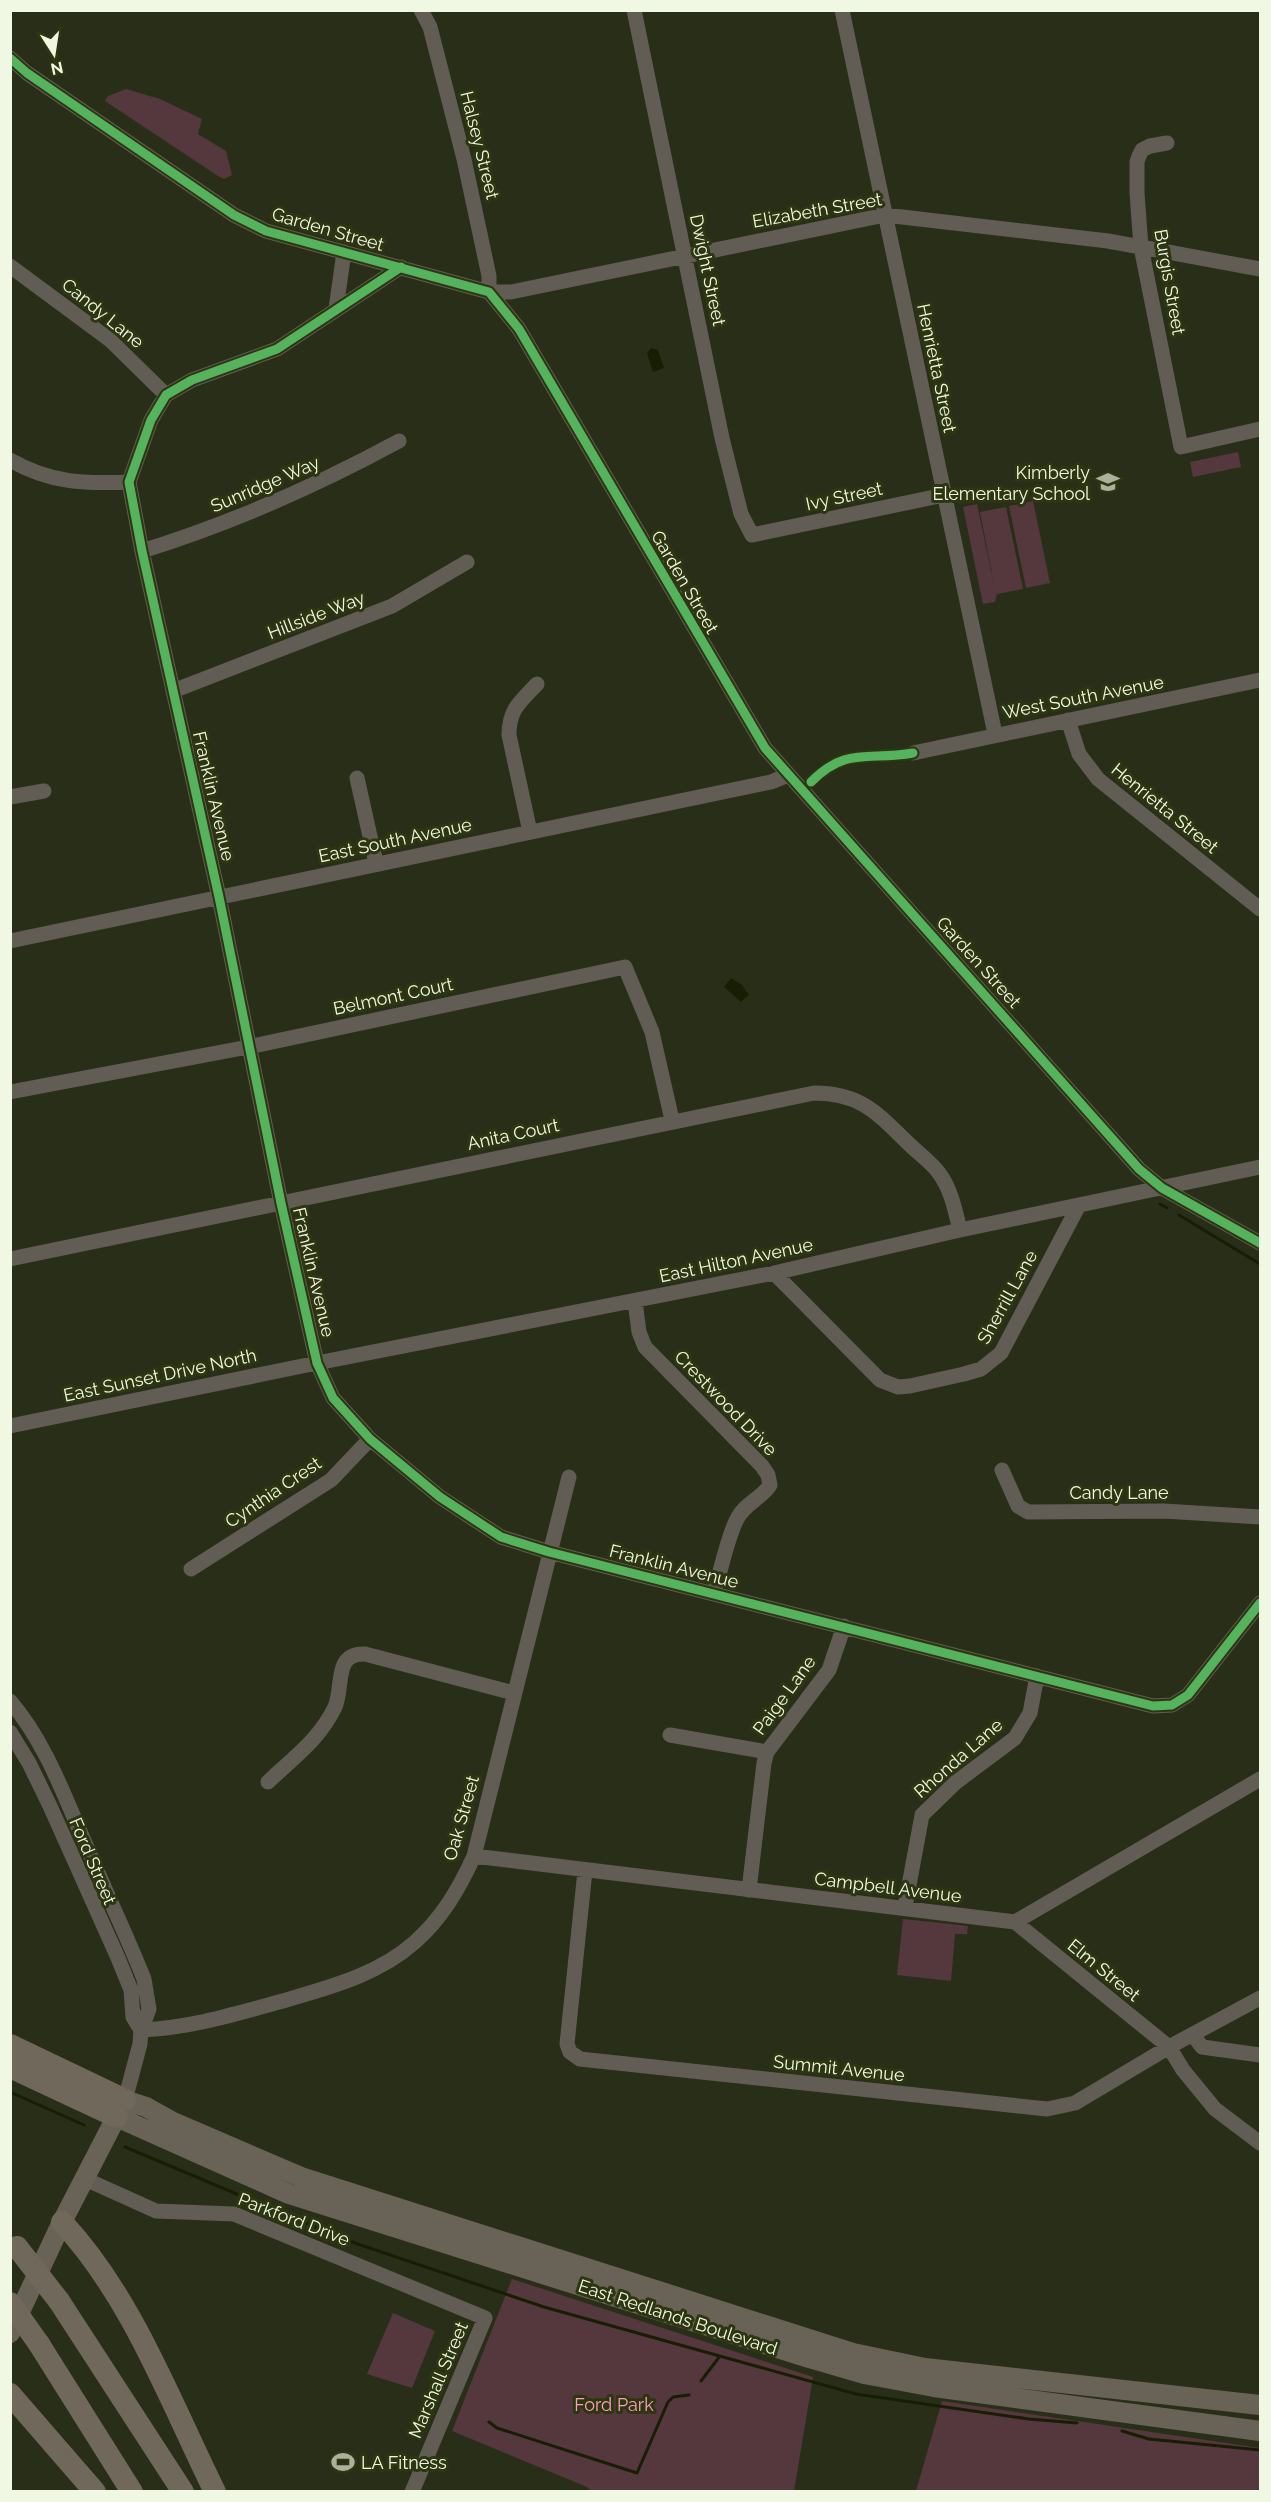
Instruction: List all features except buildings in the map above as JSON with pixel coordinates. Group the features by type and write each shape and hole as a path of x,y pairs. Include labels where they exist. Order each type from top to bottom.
{"highway":[{"path":"10,2045 121,2109"},
{"path":"10,2067 121,2109"},
{"path":"62,2222 75,2236 112,2289 142,2341 215,2492"},
{"path":"14,2243 59,2301 183,2492"},
{"path":"10,2303 39,2344 132,2492"},
{"path":"10,2394 95,2492"}],"main road":[{"name":"East Redlands Boulevard","path":"121,2109 146,2107 173,2122 301,2177 853,2353 926,2368 1260,2404"},
{"name":"Ford Street","path":"10,2332 62,2222 121,2109"},
{"name":"East Redlands Boulevard","path":"121,2109 289,2194 864,2374 934,2387 1260,2431"}],"street":[{"name":"Halsey Street","path":"421,10 430,27 464,159 489,276 489,292"},
{"name":"Dwight Street","path":"634,10 722,438 741,514 752,535"},
{"name":"Henrietta Street","path":"842,10 995,734"},
{"name":"Garden Street","path":"10,58 27,73 234,215 266,231 489,292 519,329 755,732 788,775 1139,1169 1162,1188 1260,1244"},
{"name":"Burgis Street","path":"1167,143 1142,150 1137,162 1141,247 1181,447 1260,429"},
{"name":"Elizabeth Street","path":"489,292 511,292 885,215 1141,247 1260,269"},
{"path":"336,309 344,252"},
{"name":"Candy Lane","path":"10,266 110,340 166,395"},
{"path":"12,465 55,479 87,484 129,482 151,420 166,395 192,380 277,349 401,267"},
{"name":"Sunridge Way","path":"142,551 203,532 301,492 399,441"},
{"name":"Franklin Avenue","path":"129,482 142,551 219,897 281,1203 317,1363 333,1398 370,1439 440,1497 501,1537 549,1552 714,1592 1153,1706 1172,1704 1188,1695 1260,1603"},
{"name":"Ivy Street","path":"752,535 944,495"},
{"name":"Hillside Way","path":"173,691 392,606 467,562"},
{"name":"West South Avenue","path":"913,753 1260,680"},
{"path":"530,832 509,735 509,720 514,709 537,684"},
{"name":"Henrietta Street","path":"1068,720 1079,754 1098,779 1260,909"},
{"name":"East South Avenue","path":"11,941 771,782 788,775"},
{"path":"357,777 376,863"},
{"path":"10,797 44,791"},
{"name":"Belmont Court","path":"10,1092 248,1047 625,967 652,1032 672,1120"},
{"name":"Anita Court","path":"10,1259 672,1120 814,1093 842,1094 867,1105 938,1172 951,1198 960,1230"},
{"name":"East Hilton Avenue","path":"317,1363 774,1273 960,1230 1260,1167"},
{"name":"Sherrill Lane","path":"774,1273 880,1380 898,1387 964,1374 981,1369 1000,1353 1079,1205"},
{"name":"Crestwood Drive","path":"635,1301 639,1332 645,1347 762,1466 768,1475 770,1485 766,1492 750,1503 737,1518 714,1592"},
{"name":"East Sunset Drive North","path":"10,1426 317,1363"},
{"name":"Cynthia Crest","path":"191,1569 331,1480 370,1439"},
{"name":"Candy Lane","path":"1002,1470 1018,1506 1028,1512 1164,1511 1260,1517"},
{"name":"Oak Street","path":"141,2030 180,2028 213,2021 355,1978 385,1964 414,1943 446,1908 474,1856 569,1477"},
{"name":"Paige Lane","path":"749,1890 767,1752 829,1670 844,1626"},
{"path":"268,1782 321,1733 336,1704 343,1666 354,1653 514,1693"},
{"name":"Rhonda Lane","path":"905,1907 922,1815 955,1783 1016,1737 1030,1713 1037,1676"},
{"name":"Ford Street","path":"10,1701 20,1712 66,1797 144,1979 149,2009 141,2030 135,2065 121,2109"},
{"name":"Ford Street","path":"10,1732 29,1763 50,1806 118,1958 131,1990 134,2018 141,2030"},
{"name":"Paige Lane","path":"670,1735 767,1752"},
{"path":"1015,1922 1260,1779"},
{"path":"50,1806 61,1810 76,1845 88,1851"},
{"name":"Campbell Avenue","path":"474,1856 1015,1922"},
{"name":"Summit Avenue","path":"585,1871 567,2044 570,2052 580,2059 1047,2109 1075,2103 1169,2047 1260,1998"},
{"name":"Elm Street","path":"1015,1922 1169,2047 1183,2070 1215,2109 1260,2143"},
{"path":"1193,2035 1202,2047 1260,2055"},
{"name":"Parkford Drive","path":"85,2179 156,2211 234,2214 485,2318"},
{"name":"Marshall Street","path":"412,2492 485,2318"}],"green space":[{"path":"126,89 160,99 202,119 198,134 226,151 232,175 224,179 218,176 105,101 108,96"},
{"path":"1238,452 1241,467 1193,477 1190,462"},
{"path":"1033,501 1050,583 1026,588 1009,506"},
{"path":"977,504 996,594 980,512 1006,507 1023,589 997,594 995,602 983,604 963,507"},
{"path":"903,1919 968,1926 967,1934 955,1934 951,1981 897,1975"},
{"name":"Ford Park","path":"512,2279 813,2377 794,2491 591,2491 587,2487 452,2431"},
{"path":"393,2313 435,2331 412,2388 367,2374"},
{"path":"942,2401 1260,2448 1260,2491 916,2491"}],"shaded area":[{"path":"651,348 658,350 664,368 653,372 647,353"},
{"path":"731,978 742,985 749,995 741,1002 724,987"}],"waterway":[{"path":"1160,1204 1167,1208"},
{"path":"1179,1215 1260,1264"},
{"path":"10,2092 84,2125"},
{"path":"125,2147 346,2240 544,2307 856,2394 1029,2419 1077,2423"},
{"path":"701,2381 720,2356"},
{"path":"489,2422 497,2428 637,2473 668,2402 673,2397 689,2395"},
{"path":"1122,2431 1149,2439 1260,2450"}],"cycle path":[{"path":"10,58 27,73 234,215 266,231 489,292 519,329 765,748 1139,1169 1162,1188 1260,1243"},
{"path":"401,267 277,349 192,380 166,395 151,420 129,482 142,551 219,897 281,1203 317,1363 333,1398 370,1439 440,1497 501,1537 549,1552 1153,1706 1172,1705 1188,1695 1260,1603"},
{"path":"811,782 836,763 847,759 913,753"}],"place":[{"name":"Kimberly Elementary School","path":"1108,482"},
{"name":"LA Fitness","path":"343,2462"}]}
